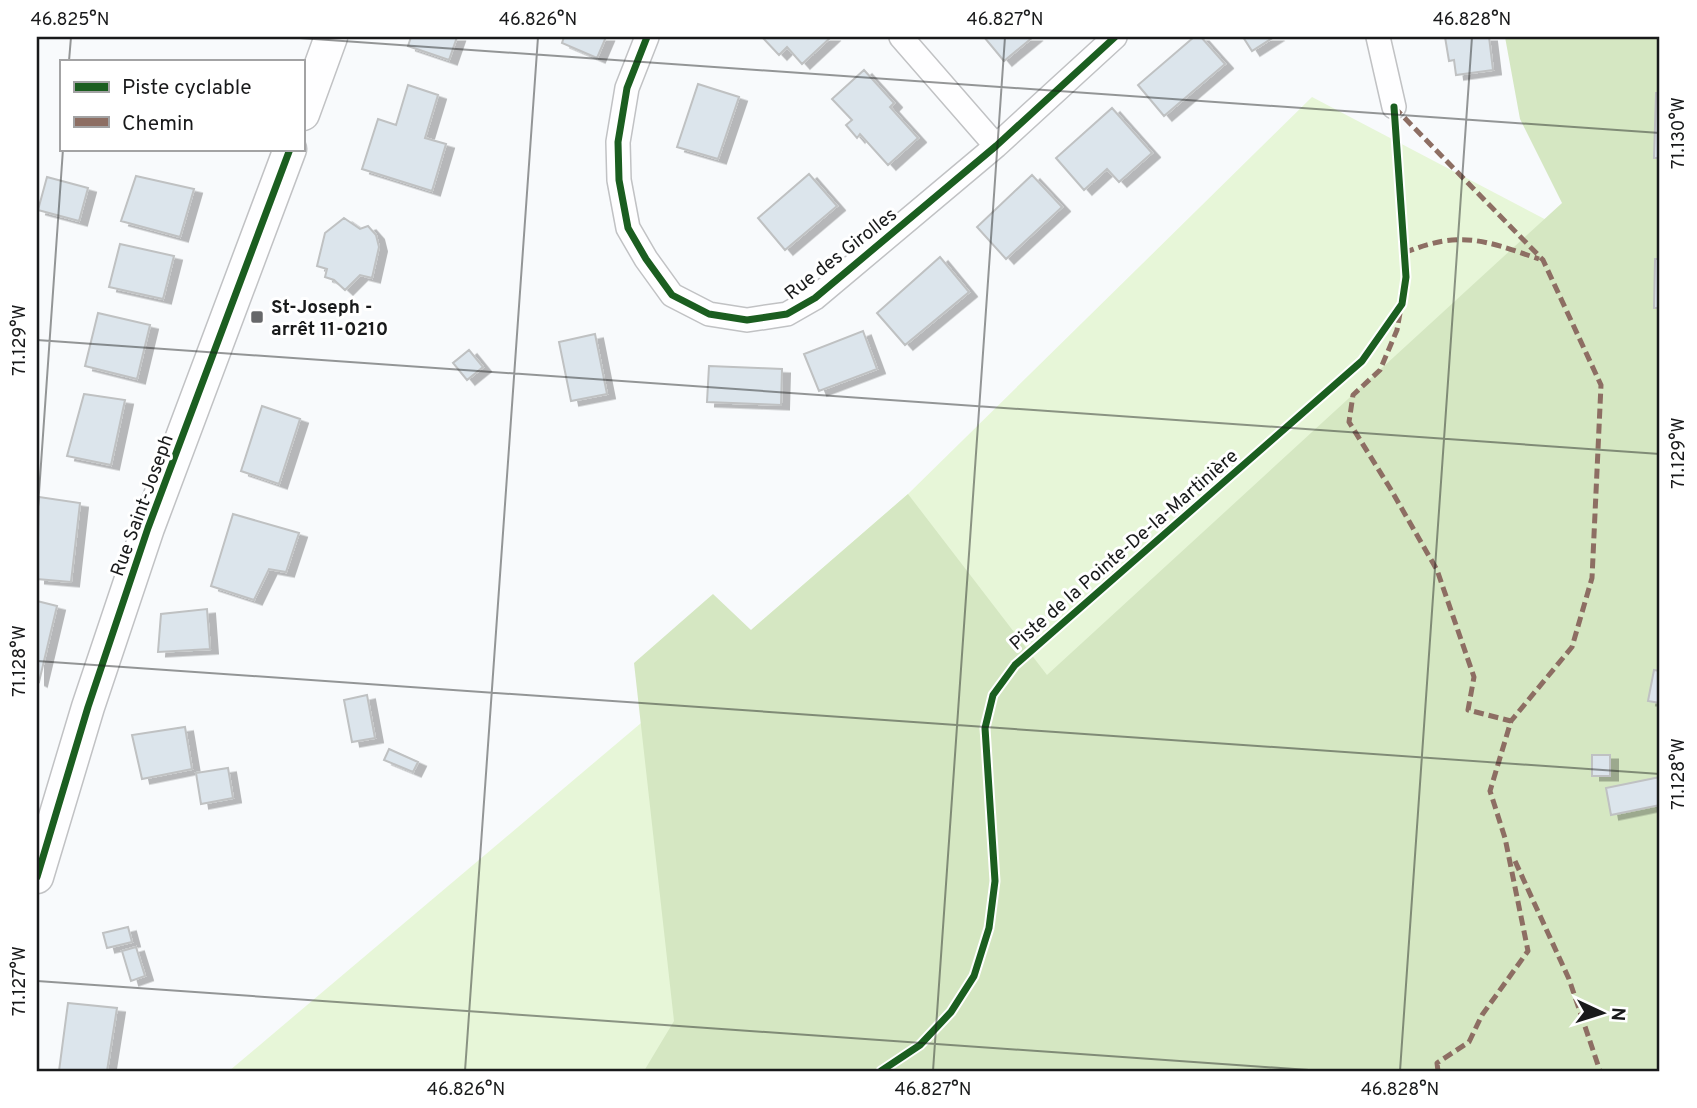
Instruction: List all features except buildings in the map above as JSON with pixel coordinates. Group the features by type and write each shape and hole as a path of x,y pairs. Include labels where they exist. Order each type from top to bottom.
{"street":[{"path":"304,111 331,37"},
{"name":"Rue des Girolles","path":"647,37 627,88 618,142 619,180 628,228 646,260 672,295 709,314 747,320 786,314 815,298 996,146 1115,37"},
{"path":"901,37 996,146"},
{"path":"1378,37 1394,107"},
{"name":"Rue Saint-Joseph","path":"37,877 88,707 148,528 290,150"}],"green space":[{"path":"1505,37 1660,37 1660,1071 644,1071 674,1021 634,663 713,594 751,630 908,494 1047,675 1562,203 1520,119"},
{"path":"1312,97 1577,236 1545,1071 229,1071 908,494"}],"marked path":[{"path":"1394,107 1543,260 1601,385 1592,578 1572,647 1511,721"},
{"path":"1404,253 1441,242 1472,240 1539,259"},
{"path":"1400,313 1397,330 1380,370 1353,395 1349,422 1437,570 1474,677 1468,710 1511,721 1490,791 1505,838 1528,951 1482,1015 1469,1042 1437,1063 1438,1071"},
{"path":"1515,861 1569,979 1600,1071"}],"cycle path":[{"path":"647,37 627,88 618,142 619,180 628,228 672,295 709,314 747,320 787,314 815,298 996,146 1115,37"},
{"name":"Piste de la Pointe-De-la-Martinière","path":"881,1071 920,1045 951,1012 974,976 989,928 995,881 985,728 993,695 1015,665 1362,361 1402,304 1406,277 1394,107"},
{"path":"37,877 88,707 148,528 290,150"}],"place":[{"name":"St-Joseph - arrêt 11-0210","path":"257,317"}]}
